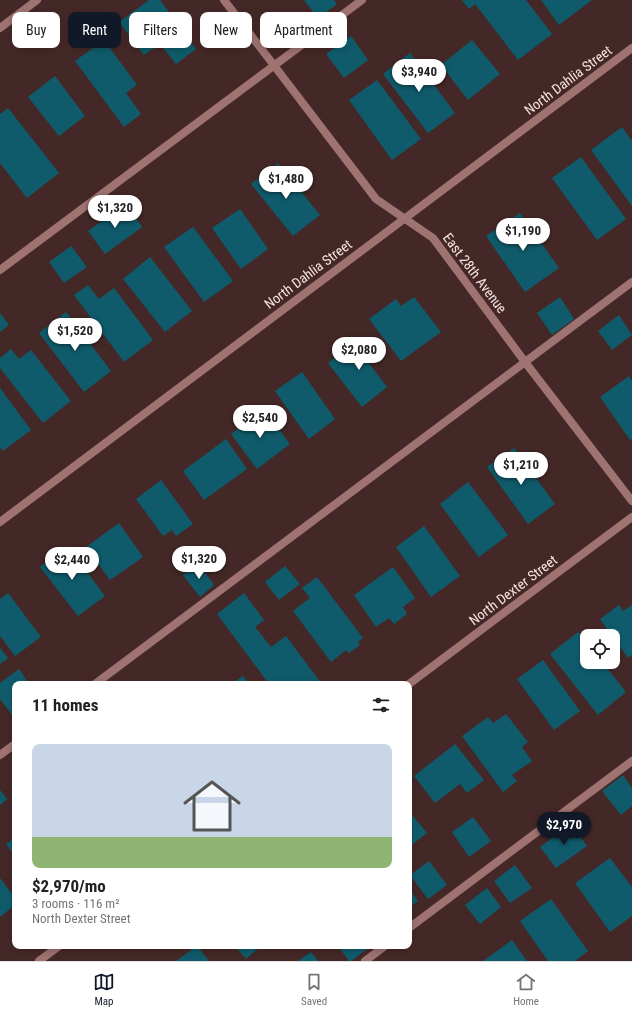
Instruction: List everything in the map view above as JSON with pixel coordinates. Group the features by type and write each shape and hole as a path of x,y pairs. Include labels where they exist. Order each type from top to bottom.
{"street":[{"path":"0,28 37,0"},
{"name":"East 28th Avenue","path":"224,0 376,199 405,217 433,238 525,362 632,501"},
{"path":"0,270 362,0"},
{"name":"North Dahlia Street","path":"0,522 632,48"},
{"path":"99,681 632,282"},
{"name":"North Dexter Street","path":"412,682 632,517"},
{"path":"0,755 12,746"},
{"path":"412,926 632,761"},
{"path":"39,961 55,949"},
{"path":"365,961 381,949"}],"building":[{"path":"149,0 160,0 169,12 133,12"},
{"path":"304,0 334,0 337,4 326,12 313,12"},
{"path":"462,0 526,0 552,34 518,60 475,4 469,9"},
{"path":"541,0 592,0 559,25"},
{"path":"129,15 129,35 121,25 121,21"},
{"path":"351,36 368,60 344,78 326,54 334,48 347,48 347,39"},
{"path":"472,40 500,74 468,100 441,65"},
{"path":"192,44 196,49 176,64 163,48 192,48"},
{"path":"93,48 110,48 137,85 126,93 141,114 124,127 75,61"},
{"path":"139,48 154,48 144,55"},
{"path":"410,53 455,113 428,133 383,74"},
{"path":"55,76 85,116 59,136 28,97"},
{"path":"377,80 421,139 392,160 349,100"},
{"path":"8,108 59,173 27,198 0,163 0,114"},
{"path":"622,127 632,141 632,206 591,150"},
{"path":"581,157 626,219 597,240 552,178"},
{"path":"278,163 320,215 293,236 251,184"},
{"path":"126,204 142,227 105,254 88,231"},
{"path":"240,209 268,249 241,269 212,228"},
{"path":"520,213 559,268 525,292 486,236"},
{"path":"193,227 233,281 204,302 164,247"},
{"path":"71,246 87,267 64,283 49,262"},
{"path":"150,257 192,311 165,332 123,279"},
{"path":"88,285 99,299 114,288 153,340 124,362 74,295"},
{"path":"414,297 441,332 401,361 369,319 396,299 401,306"},
{"path":"560,297 574,319 552,335 537,313"},
{"path":"66,312 111,371 84,392 39,333"},
{"path":"0,313 9,325 0,332"},
{"path":"619,315 632,335 612,350 598,331"},
{"path":"363,336 378,355 368,362 387,387 362,407 328,363"},
{"path":"11,349 19,359 31,350 71,401 43,423 0,368 0,358"},
{"path":"302,372 335,419 309,439 275,391"},
{"path":"629,376 632,381 632,439 630,440 600,397"},
{"path":"0,388 31,430 3,451 0,447"},
{"path":"264,409 290,444 257,469 231,434"},
{"path":"226,439 247,469 204,500 183,471"},
{"path":"514,448 555,504 528,524 487,467"},
{"path":"161,480 193,524 176,536 172,530 163,536 136,499"},
{"path":"468,482 508,535 479,557 440,504"},
{"path":"119,523 143,557 110,580 86,547"},
{"path":"424,526 460,576 431,597 396,547"},
{"path":"67,546 105,596 78,616 40,567"},
{"path":"198,563 214,585 200,597 183,575"},
{"path":"285,566 300,584 279,600 265,582"},
{"path":"393,567 415,598 403,607 407,614 394,624 389,618 376,627 354,595"},
{"path":"317,577 363,638 358,642 360,645 349,653 346,650 331,662 293,611 310,598 302,588"},
{"path":"8,593 41,637 15,656 0,636 0,599"},
{"path":"244,593 264,620 255,627 271,647 286,636 320,681 267,681 217,614"},
{"path":"619,605 623,611 632,605 632,655 628,658 620,647 620,629 607,629 600,619"},
{"path":"578,632 580,634 580,669 608,669 626,692 598,715 550,654"},
{"path":"0,648 8,658 0,664"},
{"path":"543,660 580,711 554,730 517,679"},
{"path":"19,669 27,681 12,681 12,715 0,699 0,683"},
{"path":"243,676 247,681 236,681"},
{"path":"506,714 528,742 522,747 532,761 512,775 517,781 503,792 462,736 488,717 493,723"},
{"path":"455,744 484,780 467,793 460,784 435,803 414,776"},
{"path":"623,775 632,788 632,806 621,815 602,791"},
{"path":"0,790 7,799 0,805"},
{"path":"412,815 427,833 412,845"},
{"path":"473,817 491,841 469,857 452,832"},
{"path":"571,824 587,846 556,868 540,847"},
{"path":"12,840 12,852 6,844"},
{"path":"610,858 632,887 632,916 610,932 575,883"},
{"path":"429,861 447,885 428,899 412,878 412,874"},
{"path":"515,865 532,888 510,903 494,881"},
{"path":"0,878 12,894 12,907 0,917"},
{"path":"487,888 501,907 480,924 465,905"},
{"path":"412,893 418,901 412,906"},
{"path":"551,899 588,951 575,961 548,961 520,921"},
{"path":"512,940 527,961 483,961"},
{"path":"193,949 199,949 209,961 176,961"},
{"path":"238,949 258,949 246,959"},
{"path":"340,949 367,949 351,961 349,961"},
{"path":"311,952 318,961 298,961"}]}
